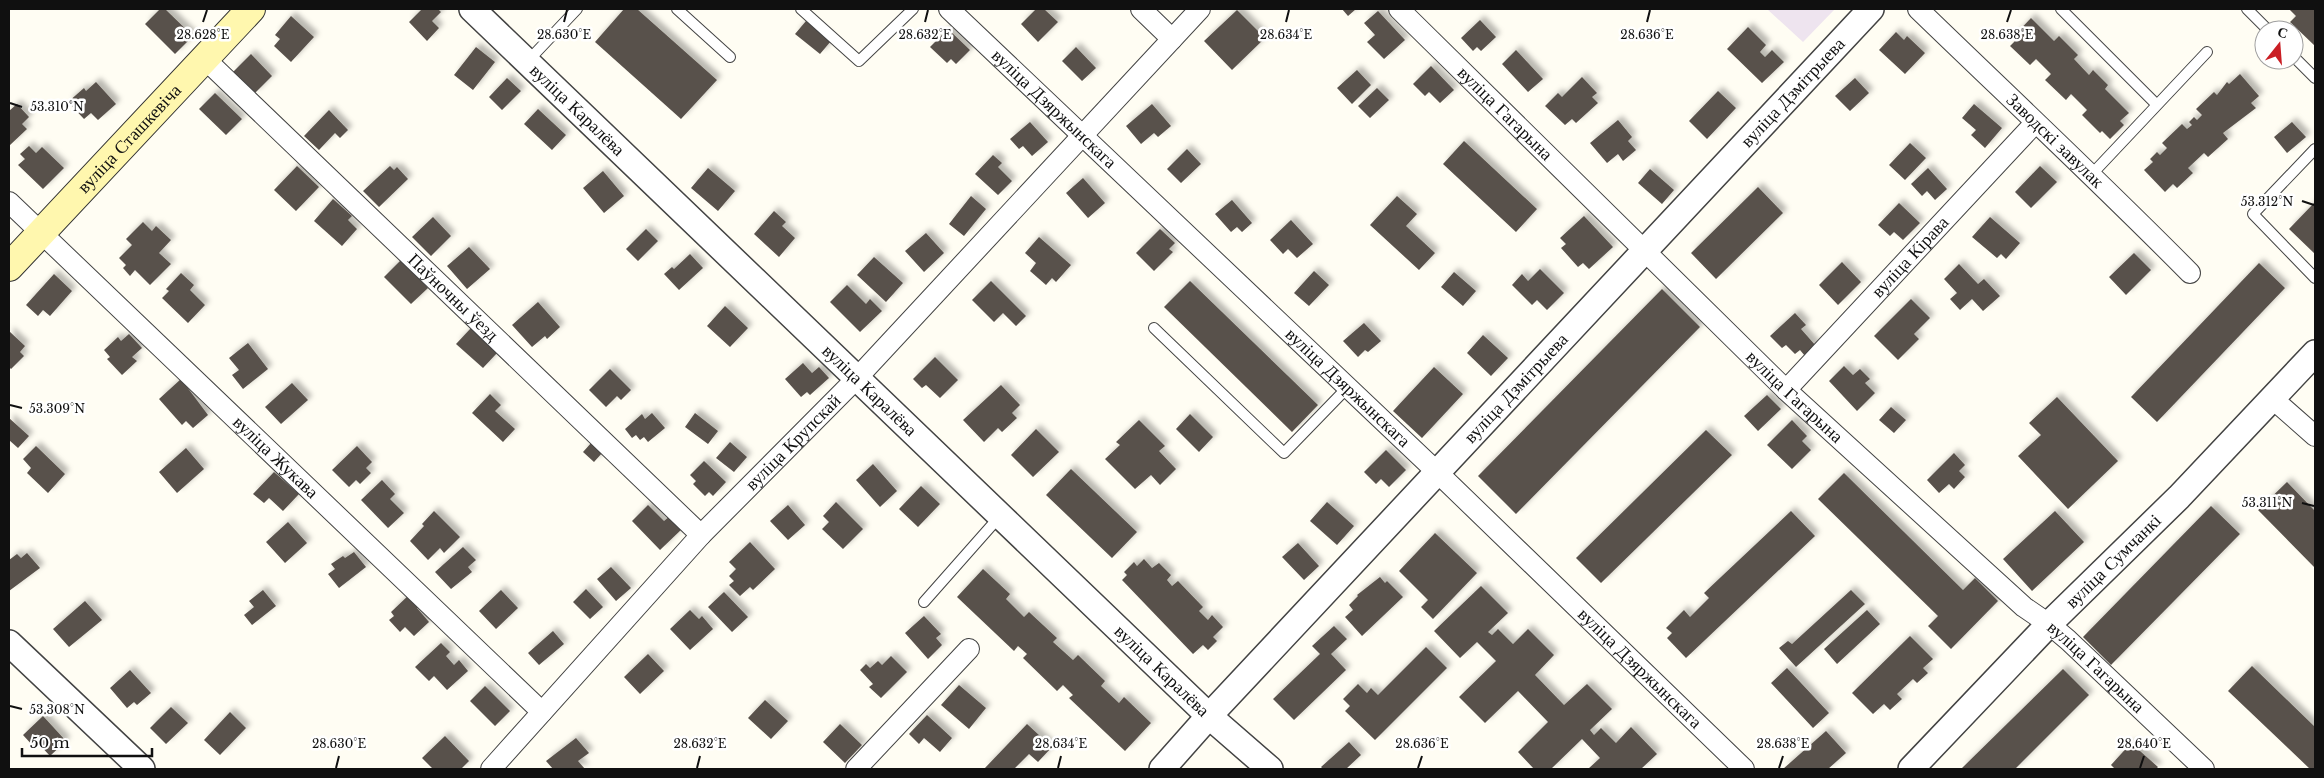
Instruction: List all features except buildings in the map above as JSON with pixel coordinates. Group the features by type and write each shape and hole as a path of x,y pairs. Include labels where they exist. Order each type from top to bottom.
{"main road":[{"name":"вуліца Сташкевіча","path":"9,267 251,9"}],"street":[{"name":"вуліца Каралёва","path":"472,9 1209,716 1270,769"},
{"name":"вуліца Дзяржынскага","path":"949,9 1437,472 1744,769"},
{"path":"1141,9 1172,39"},
{"name":"вуліца Крупскай","path":"491,769 701,535 858,378 1200,9"},
{"name":"вуліца Гагарына","path":"1399,9 1786,390 2024,607 2049,624 2204,769"},
{"name":"вуліца Дзмітрыева","path":"1162,769 1209,716 1871,9"},
{"name":"Заводскі завулак","path":"1918,9 2035,123 2092,174 2190,273"},
{"name":"Паўночны ўезд","path":"205,59 701,535"},
{"name":"вуліца Кірава","path":"1786,390 2035,123"},
{"name":"вуліца Жукава","path":"9,202 542,712"},
{"name":"вуліца Сумчанкі","path":"1911,769 2049,624 2179,497 2315,353"},
{"path":"2272,399 2315,436"},
{"path":"9,643 142,769"},
{"path":"856,769 969,649"}],"lane":[{"path":"527,62 577,9"},
{"path":"677,9 730,57"},
{"path":"800,9 860,61 913,9"},
{"path":"2061,9 2157,105"},
{"path":"2247,9 2258,20"},
{"path":"2092,174 2207,52"},
{"path":"2304,67 2315,78"},
{"path":"2315,149 2253,214 2315,278"},
{"path":"1154,328 1284,452 1348,387"},
{"path":"924,602 1001,516"}],"shaded area":[{"path":"1767,9 1835,9 1803,42"}]}
